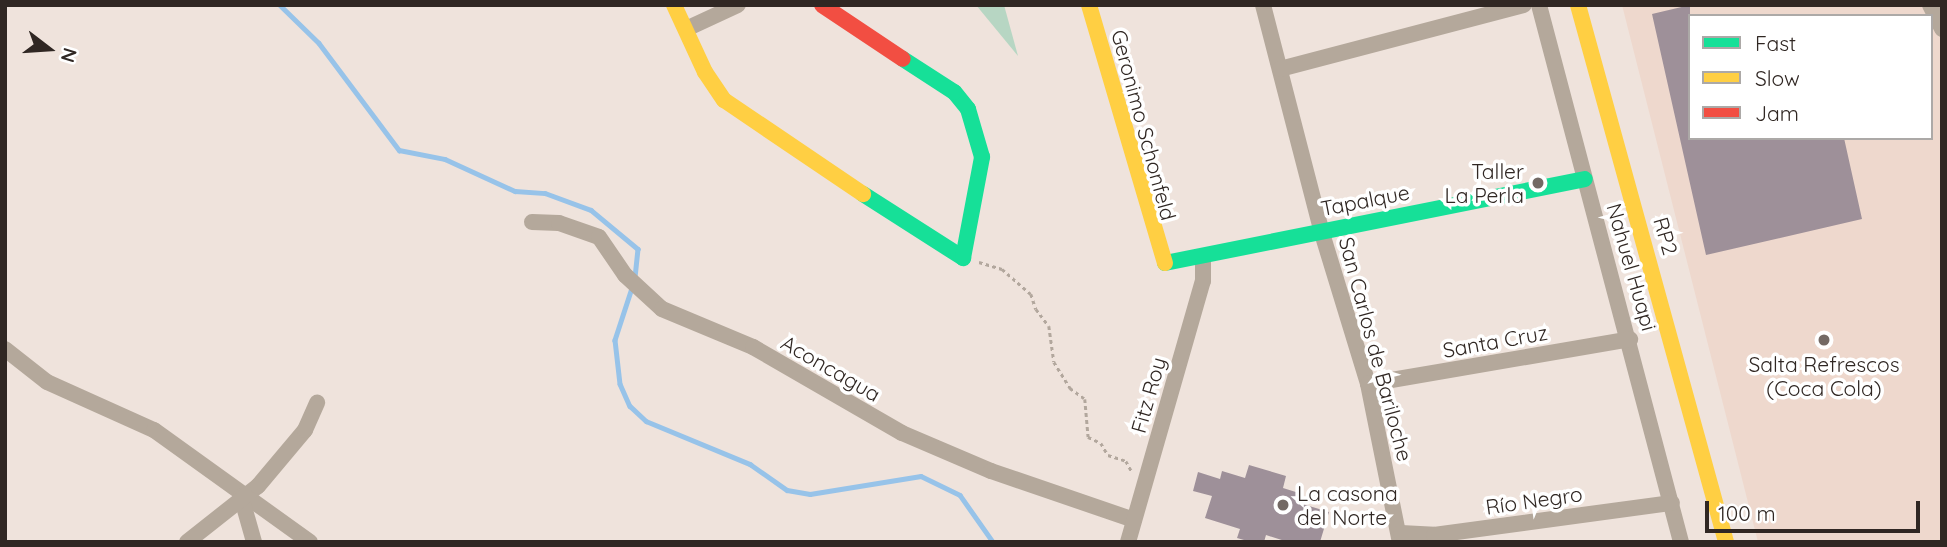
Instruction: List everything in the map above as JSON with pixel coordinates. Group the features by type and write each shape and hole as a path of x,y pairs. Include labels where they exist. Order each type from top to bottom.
{"street":[{"path":"674,5 705,72 724,100 944,249 963,258 982,158 968,108 954,92 822,5"},
{"path":"686,29 738,5"},
{"name":"Geronimo Schonfeld","path":"1089,5 1158,257"},
{"name":"San Carlos de Bariloche","path":"1263,5 1321,230 1368,384 1401,537"},
{"path":"1280,69 1524,5"},
{"name":"Nahuel Huapi","path":"1539,5 1630,339 1681,542"},
{"name":"RP2","path":"1578,5 1726,542"},
{"path":"1930,5 1942,29"},
{"name":"Tapalque","path":"1158,257 1170,266 1321,230 1585,179"},
{"name":"Aconcagua","path":"532,222 559,223 599,237 625,275 679,320 753,347 902,433 991,471 1134,520"},
{"name":"Fitz Roy","path":"1128,542 1203,281 1203,258"},
{"name":"Santa Cruz","path":"1368,384 1630,339"},
{"path":"5,349 47,382 154,430 241,496 310,542"},
{"path":"187,542 241,496 258,486 304,430 317,403"},
{"name":"RP2","path":"1709,479 1716,542"},
{"path":"241,496 254,542"},
{"name":"Río Negro","path":"1401,537 1434,535 1672,503"}],"path":[{"path":"963,258 1002,269 1031,293 1035,309 1049,326 1054,362 1070,388 1084,399 1088,437 1101,443 1108,455 1126,461 1132,472"}],"shaded area":[{"name":"Salta Refrescos (Coca Cola)","path":"1622,5 1924,5 1928,14 1688,14 1688,140 1933,140 1933,24 1942,41 1942,542 1758,542"}],"green space":[{"path":"976,5 1004,5 1018,56"}],"building":[{"path":"1690,5 1688,140 1844,140 1862,219 1706,255 1652,14"},
{"path":"1249,465 1286,476 1283,488 1299,493 1296,502 1329,512 1320,542 1288,542 1266,535 1264,542 1251,542 1237,538 1240,529 1205,518 1212,496 1193,491 1198,472 1220,479 1222,471 1245,478"}],"waterway":[{"path":"280,5 319,43 399,150 445,159 515,191 545,193 591,210 638,249 635,280"},
{"path":"632,288 615,340 620,384 630,406 646,421 750,464 787,490 810,494 921,476 960,495 993,542"}],"traffic: fast":[{"path":"863,194 963,258 982,157 968,109 954,92 903,59"},
{"path":"1165,263 1585,179"}],"traffic: slow":[{"path":"674,5 705,72 724,100 863,194"},
{"path":"1089,5 1165,263"},
{"path":"1578,5 1726,542"}],"traffic: jam":[{"path":"822,5 903,59"}],"place":[{"name":"Taller La Perla","path":"1538,183"},
{"name":"Salta Refrescos (Coca Cola)","path":"1824,340"},
{"name":"La casona del Norte","path":"1283,505"}]}
